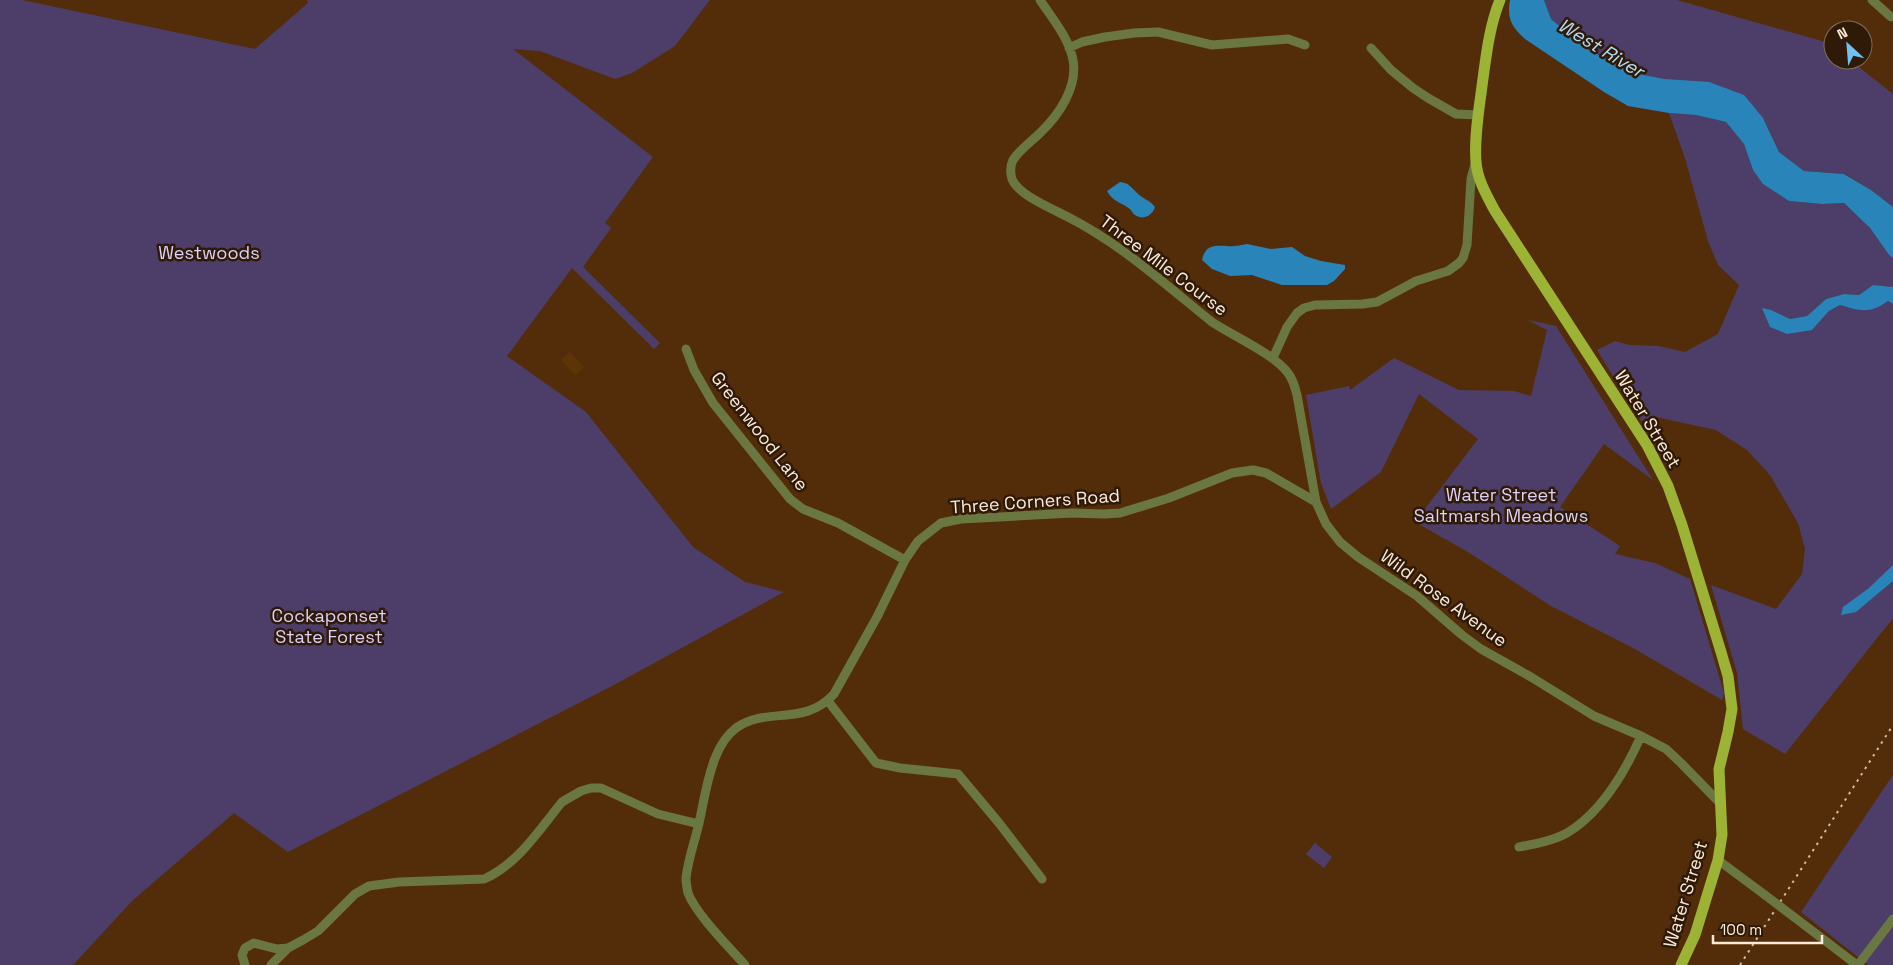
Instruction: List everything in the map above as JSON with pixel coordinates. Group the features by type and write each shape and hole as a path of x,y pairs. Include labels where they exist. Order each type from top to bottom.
{"main road":[{"name":"Water Street","path":"1500,0 1495,12 1488,45 1478,115 1476,162 1484,190 1495,211 1647,445 1668,486 1728,676 1732,709 1719,769 1722,835 1718,860 1695,935 1680,965"}],"street":[{"name":"Three Mile Course","path":"1040,0 1069,48 1074,68 1067,97 1054,117 1012,162 1010,172 1014,182 1031,197 1111,242 1212,322 1273,358"},
{"path":"1872,0 1892,17"},
{"path":"1069,48 1082,42 1105,37 1158,32 1212,44 1288,39 1305,45"},
{"path":"1371,48 1391,70 1428,98 1456,114 1478,115"},
{"path":"1273,358 1290,322 1297,312 1304,308 1315,305 1377,302 1416,281 1448,271 1459,263 1463,258 1467,244 1471,179 1476,162"},
{"name":"Greenwood Lane","path":"686,350 694,370 713,403 790,499 802,509 838,523 904,560"},
{"name":"Wild Rose Avenue","path":"1273,358 1288,373 1294,386 1316,502 1326,524 1345,547 1417,596 1469,641 1531,676 1594,716 1660,745 1674,756 1720,804"},
{"name":"Three Corners Road","path":"745,965 695,905 687,888 688,870 716,757 721,746 735,729 762,717 802,714 828,701 834,694 877,617 904,560 928,531 950,520 1072,513 1120,513 1169,498 1232,473 1246,470 1258,470 1266,473 1316,502"},
{"path":"828,701 876,763 900,768 958,774 1042,879"},
{"path":"1518,848 1566,834 1590,815 1620,774 1642,736"},
{"path":"271,965 288,948 318,931 356,894 369,886 399,882 484,879 496,873 515,859 562,802 586,789 601,788 658,814 699,824"},
{"path":"1718,860 1857,965 1893,919"},
{"path":"245,965 242,952 250,944 254,943 277,949 288,948"}],"shaded area":[{"path":"570,352 584,367 575,375 561,360"}],"green space":[{"path":"0,0 22,0 255,49 308,3 307,0 710,0 675,46 632,73 615,79 540,51 513,49 653,157 605,223 611,228 583,267 660,343 654,349 572,268 507,356 586,412 693,547 745,582 784,592 612,686 288,852 234,813 132,901 73,965 0,965"},
{"path":"1544,0 1677,0 1823,41 1823,70 1863,70 1893,94 1893,207 1871,190 1845,174 1804,171 1779,152 1763,118 1665,79 1633,73 1587,49 1551,19"},
{"path":"1669,113 1696,115 1726,122 1744,144 1753,170 1789,201 1822,204 1844,203 1870,228 1893,258 1893,287 1873,285 1859,295 1844,294 1826,299 1807,316 1790,319 1771,310 1812,330 1829,311 1840,305 1865,310 1876,308 1888,301 1893,304 1893,578 1856,612 1893,581 1893,618 1785,754 1743,729 1737,673 1711,585 1776,609 1802,574 1805,549 1798,523 1770,475 1747,450 1716,430 1656,417 1641,421 1597,350 1615,341 1629,345 1658,346 1685,352 1718,334 1739,285 1718,265 1708,241 1685,158"},
{"name":"Water Street Saltmarsh Meadows","path":"1528,320 1556,326 1653,480 1604,444 1560,507 1620,546 1615,554 1655,563 1690,579 1724,693 1722,700 1635,649 1551,606 1468,552 1415,522 1478,439 1419,394 1381,472 1331,509 1321,483 1306,395 1349,386 1350,390 1394,358 1459,390 1514,391 1531,396 1547,330"},
{"path":"1893,775 1893,965 1868,965 1801,912"},
{"path":"1315,843 1332,857 1324,868 1306,854"}],"water":[{"path":"1510,0 1544,0 1551,19 1587,49 1633,73 1665,79 1709,82 1744,95 1763,118 1779,152 1804,171 1844,174 1871,190 1893,207 1893,258 1870,228 1844,203 1822,204 1789,201 1763,184 1753,170 1744,144 1726,122 1696,115 1669,113 1628,106 1525,39 1511,22 1509,12"},
{"path":"1120,182 1128,184 1139,195 1149,201 1155,207 1152,212 1147,216 1138,217 1130,209 1117,202 1107,191"},
{"path":"1247,244 1271,249 1292,247 1305,256 1345,265 1345,269 1334,281 1327,285 1282,285 1252,275 1230,276 1212,269 1202,260 1205,251 1211,247"},
{"path":"1873,285 1893,287 1893,304 1888,301 1870,310 1853,309 1840,305 1829,311 1812,330 1787,334 1770,327 1762,308 1790,319 1807,316 1826,299 1844,294 1859,295"},
{"path":"1893,565 1893,581 1856,612 1841,615 1843,607 1869,588"}],"railway":[{"path":"1740,965 1893,725"}],"water label":[{"name":"West River","path":"1601,48"}],"park label":[{"name":"Westwoods","path":"209,252"},
{"name":"Cockaponset State Forest","path":"329,625"}]}
